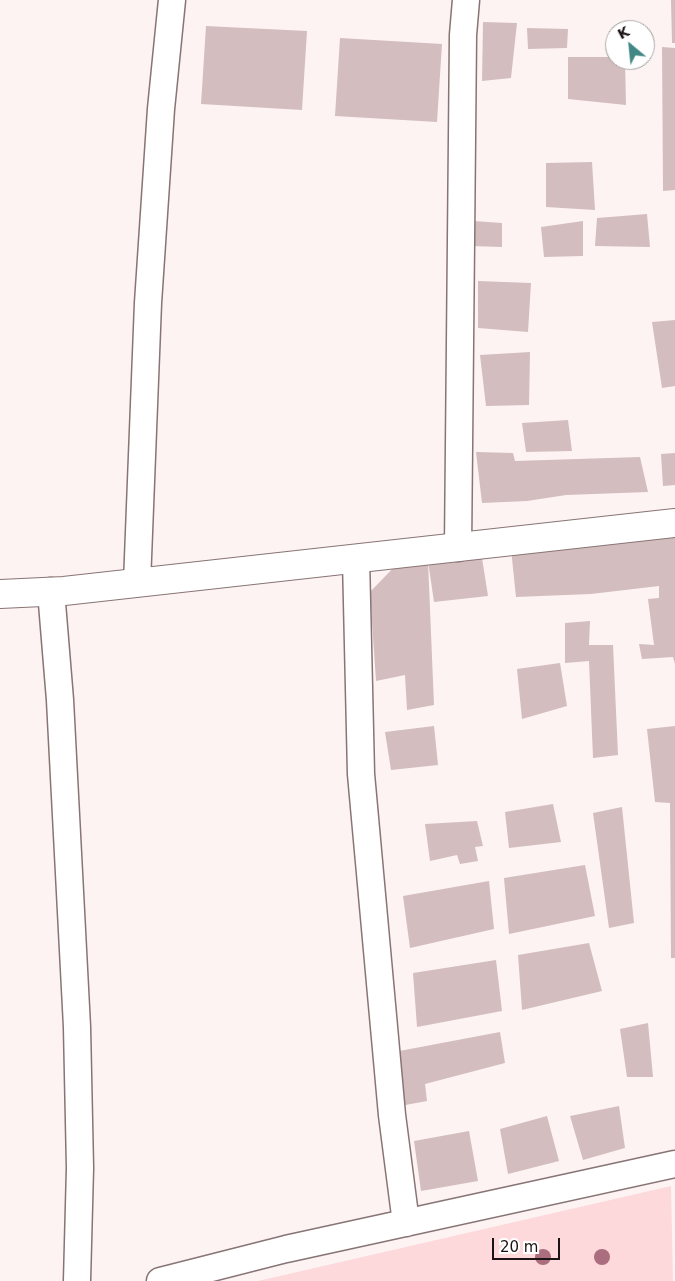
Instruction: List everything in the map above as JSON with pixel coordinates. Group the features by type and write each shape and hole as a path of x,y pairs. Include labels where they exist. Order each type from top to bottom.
{"street":[{"path":"137,583 148,303 161,108 172,0"},
{"path":"458,548 466,0"},
{"path":"0,594 137,583 675,523"},
{"path":"356,559 361,774 392,1115 406,1223"},
{"path":"51,591 60,700 77,1027 80,1168 77,1281"},
{"path":"160,1281 286,1249 675,1164"}],"shaded area":[{"path":"671,1186 673,1281 258,1281"}],"building":[{"path":"671,0 675,0 675,43 672,43"},
{"path":"483,22 517,23 511,78 482,81"},
{"path":"206,26 307,31 302,110 201,104"},
{"path":"527,28 568,29 567,48 528,49"},
{"path":"340,38 442,44 437,122 335,116"},
{"path":"662,47 675,48 675,190 663,191"},
{"path":"568,57 605,57 605,70 625,70 626,105 568,99"},
{"path":"592,162 595,210 546,207 546,163"},
{"path":"647,214 650,247 595,246 597,218"},
{"path":"474,221 502,223 502,247 470,246"},
{"path":"583,221 583,256 544,257 541,227"},
{"path":"478,281 531,283 528,332 478,328"},
{"path":"675,320 675,386 662,388 652,322"},
{"path":"530,352 529,405 486,406 480,355"},
{"path":"568,420 572,451 526,452 522,423"},
{"path":"476,452 513,453 515,461 640,457 648,492 566,495 527,501 482,503"},
{"path":"675,453 675,485 663,486 661,454"},
{"path":"675,538 675,664 673,657 642,659 639,644 654,645 648,599 659,598 659,586 591,594 516,597 511,549"},
{"path":"482,558 488,596 434,602 428,561"},
{"path":"428,561 434,705 407,710 405,675 376,681 370,592 397,564"},
{"path":"590,621 589,645 613,645 618,755 593,758 589,661 565,663 565,623"},
{"path":"560,663 567,706 522,719 517,669"},
{"path":"434,726 438,765 391,770 385,732"},
{"path":"675,726 675,958 671,958 670,803 655,802 647,729"},
{"path":"553,804 561,842 509,848 505,812"},
{"path":"622,807 634,923 609,928 593,813"},
{"path":"477,821 483,846 475,847 478,861 460,864 457,855 430,861 425,824"},
{"path":"585,865 595,916 509,934 504,878"},
{"path":"489,881 494,929 410,948 403,896"},
{"path":"589,943 602,991 522,1010 518,955"},
{"path":"496,960 502,1011 417,1027 413,973"},
{"path":"648,1023 653,1077 627,1077 620,1029"},
{"path":"500,1032 505,1063 425,1084 427,1101 400,1106 394,1052"},
{"path":"619,1106 625,1148 583,1160 570,1116"},
{"path":"547,1116 559,1161 508,1174 500,1129"},
{"path":"469,1131 478,1181 421,1191 414,1141"}]}
